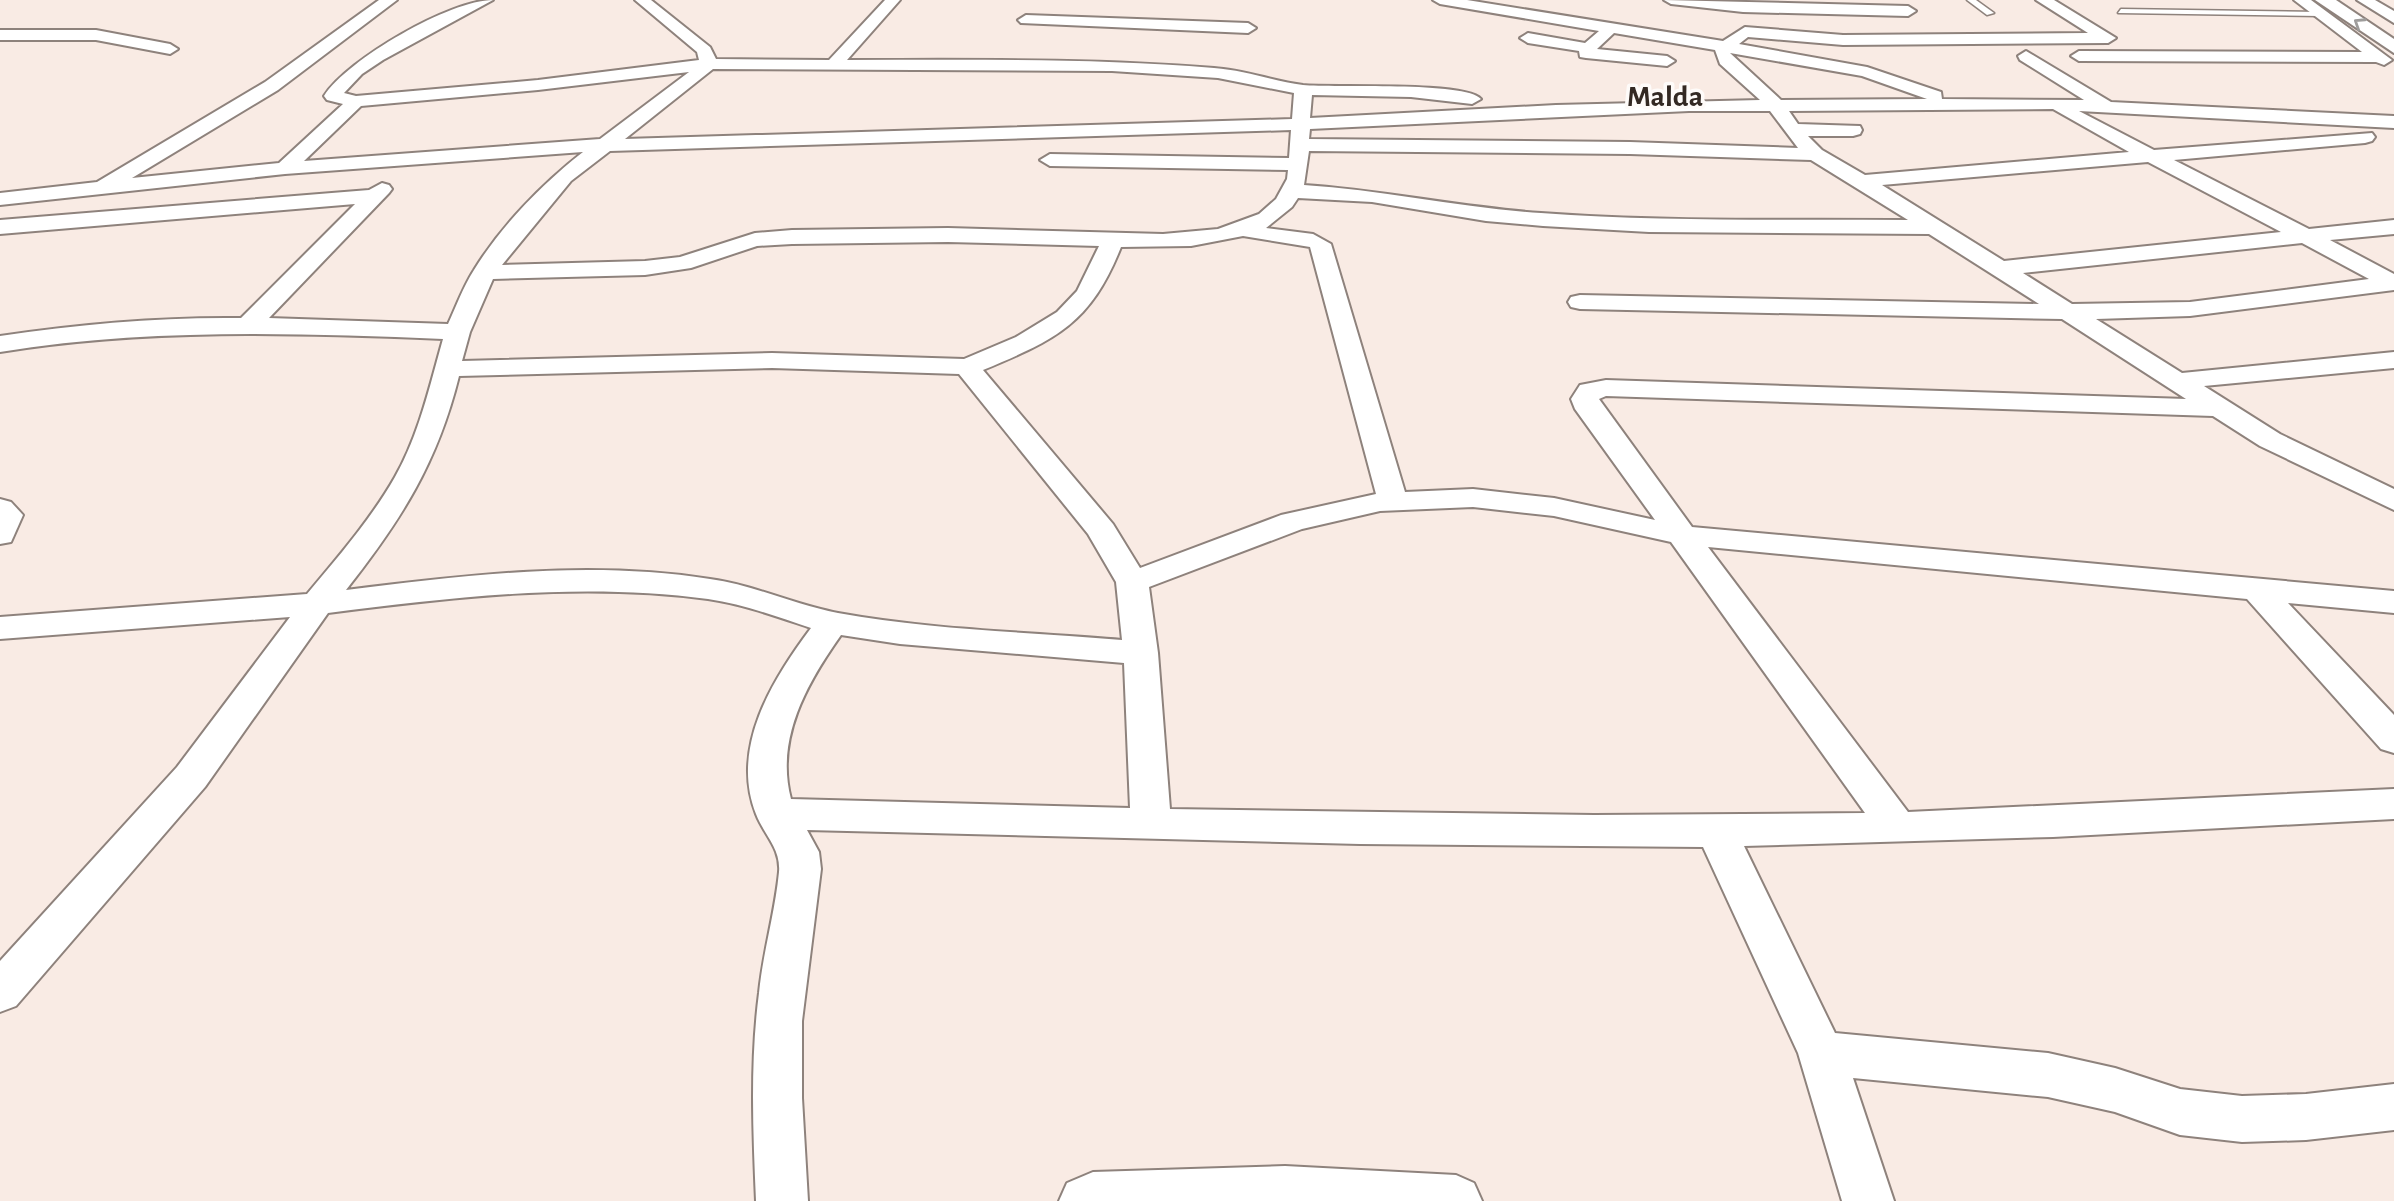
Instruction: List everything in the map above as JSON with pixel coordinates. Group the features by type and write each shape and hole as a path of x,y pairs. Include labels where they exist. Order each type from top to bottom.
{"main road":[{"path":"2352,0 2394,26"},
{"path":"2322,7 2390,58"}],"street":[{"path":"102,188 258,94 296,69 353,23 390,0"},
{"path":"486,0 404,41 345,80 333,96 356,101 538,85 709,64 1222,67 1303,90 1411,92 1556,110"},
{"path":"642,0 705,50 709,64"},
{"path":"832,65 893,0"},
{"path":"1440,0 1611,28 1738,39 2108,38"},
{"path":"1531,15 1540,0"},
{"path":"1671,0 1918,18"},
{"path":"1892,0 1949,39"},
{"path":"2043,0 2143,57"},
{"path":"2301,0 2322,7"},
{"path":"2364,0 2394,18"},
{"path":"1713,2 1738,39 1867,72 1954,104"},
{"path":"1026,20 1244,34 1246,8"},
{"path":"1579,69 1588,50 1611,28"},
{"path":"0,35 96,35 170,49"},
{"path":"1528,38 1667,61"},
{"path":"1738,39 1721,53 1775,104 1792,130 1815,153 2270,440 2394,501"},
{"path":"2026,56 2106,107"},
{"path":"1905,57 2390,58"},
{"path":"0,992 191,776 317,604 362,548 410,476 435,416 457,332 484,272 528,216 564,177 709,64"},
{"path":"484,272 645,268 682,263 755,240 792,237 948,234 1113,240 1201,237 1245,230 1268,218 1293,191 1303,90"},
{"path":"285,167 356,101"},
{"path":"0,199 285,167 603,145 1299,124 1556,110 1775,104 2054,104 2394,122"},
{"path":"2054,104 2301,237 2393,283"},
{"path":"1861,181 2375,135 2354,121"},
{"path":"1792,130 1853,130"},
{"path":"1050,160 1630,148 1815,153"},
{"path":"250,323 414,157"},
{"path":"1293,191 1394,199 1486,215 1543,220 1649,225 1933,227"},
{"path":"0,227 375,196"},
{"path":"1998,269 2394,228"},
{"path":"1245,230 1267,237 1307,239 1320,244 1339,301 1393,502"},
{"path":"447,369 744,358 863,359 967,367 1036,338 1077,307 1097,277 1113,240"},
{"path":"1580,302 2068,313 2190,309 2393,283"},
{"path":"0,344 99,329 250,323 457,332"},
{"path":"2178,381 2394,360"},
{"path":"967,367 1102,531 1132,582 1141,653 1151,824"},
{"path":"1896,826 1588,409 1585,399 1589,391 1606,388 2220,408"},
{"path":"1132,582 1292,522 1393,502 1473,498 1554,507 1679,535 2394,602"},
{"path":"0,508 8,515 0,535"},
{"path":"0,628 317,604 474,584 596,581 709,589 779,606 832,624 900,633 1141,653"},
{"path":"2258,591 2394,739"},
{"path":"782,1201 776,1105 781,993 800,864 793,837 776,814 767,774 774,721 795,673 832,624"},
{"path":"776,814 1428,831 1716,831 2123,820 2394,804"},
{"path":"1716,831 1821,1053 1868,1201"},
{"path":"1821,1053 2048,1076 2115,1090 2180,1112 2242,1119 2305,1117 2394,1107"},
{"path":"1084,1201 1093,1198 1285,1191 1456,1201"}],"lane":[{"path":"1972,0 1990,12"},
{"path":"2121,11 2322,7"}],"district":[{"name":"Malda","path":"1665,97"}]}
